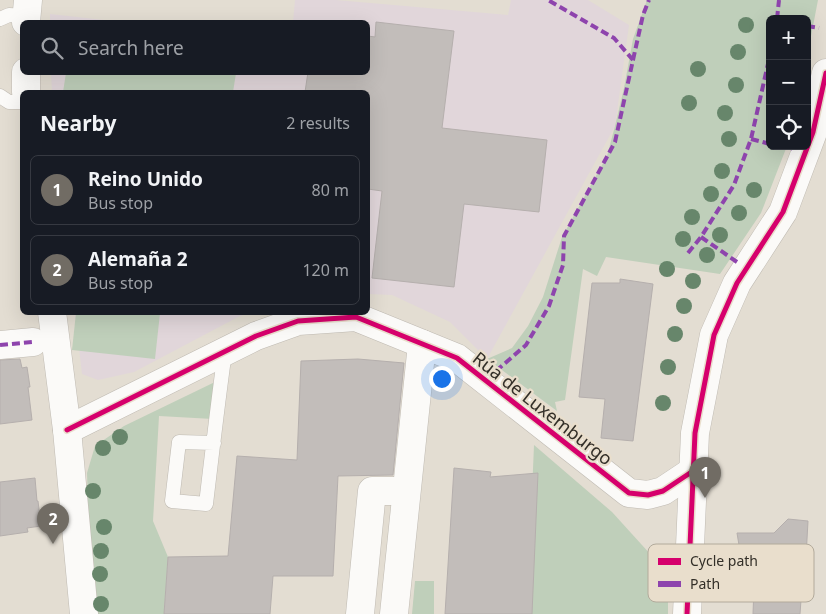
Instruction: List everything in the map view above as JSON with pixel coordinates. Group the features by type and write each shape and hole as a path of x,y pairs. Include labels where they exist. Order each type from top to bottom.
{"street":[{"path":"690,544 695,433 714,335 737,283 783,212 813,132 826,73"},
{"path":"26,75 26,90"},
{"path":"52,315 67,430 84,614"},
{"name":"Rúa de Luxemburgo","path":"67,430 256,336 298,321 356,317 458,358 629,493 648,495 663,491 693,471"},
{"path":"0,345 34,342"},
{"path":"394,614 422,344"},
{"path":"360,614 372,491 406,491"}],"lane":[{"path":"0,96 9,102 20,102"},
{"path":"214,443 179,442 172,502 206,504 214,443 225,351"}],"shaded area":[{"path":"295,0 336,0 508,15 511,0 588,0 629,25 615,126 487,359 450,322 392,295 370,294 370,90 52,90 51,75 370,75 370,20 293,20"},
{"path":"50,14 104,20 50,20"},
{"path":"75,315 243,315 134,372 98,380 82,374"}],"green space":[{"path":"647,0 818,0 811,36 811,15 766,15 766,150 785,150 761,213 720,274 606,257 597,276 583,269 565,400 555,402 557,411 487,359 512,348 528,326 543,297 562,237 607,156 624,88 633,39"},
{"path":"66,75 236,75 233,90 63,90"},
{"path":"76,315 160,315 155,359 72,350"},
{"path":"217,381 213,419 159,416 153,521 168,557 164,614 92,614 87,473 95,446 124,426"},
{"path":"534,445 612,512 648,552 648,602 668,602 668,614 527,614"},
{"path":"415,581 434,581 434,614 412,614"}],"building":[{"path":"376,22 454,31 442,128 547,140 539,212 464,204 454,287 372,278 382,191 370,189 370,90 305,90 308,75 370,75 370,36 375,37"},
{"path":"620,279 653,284 633,441 601,438 605,399 579,397 592,283 620,283"},
{"path":"20,359 22,368 27,367 32,420 0,424 0,360"},
{"path":"358,359 404,363 393,475 338,476 333,576 273,576 270,614 164,614 168,557 228,556 237,456 297,460 301,361"},
{"path":"454,468 491,472 490,477 538,473 532,614 445,614"},
{"path":"35,478 41,526 27,528 28,532 0,536 0,482"},
{"path":"788,519 808,521 807,544 739,544 737,533 774,533"},
{"path":"753,602 801,602 800,614 753,614"}],"marked path":[{"path":"496,371 526,345 549,306 563,265 564,236 615,142 633,60 614,38 548,0"},
{"path":"633,60 643,15 649,0"},
{"path":"777,15 779,0"},
{"path":"811,27 819,28"},
{"path":"688,253 701,237 734,185 751,139 769,60"},
{"path":"751,139 766,143"},
{"path":"701,237 737,262"},
{"path":"0,345 33,342"}],"cycle path":[{"path":"690,544 695,433 714,335 737,283 783,212 813,132 826,73"},
{"path":"67,430 256,336 298,321 356,317 457,358 629,493 648,495 663,491 693,471"},
{"path":"687,614 688,602"}],"place":[{"name":"Reino Unido","path":"705,498"},
{"name":"Alemaña 2","path":"53,544"}]}
